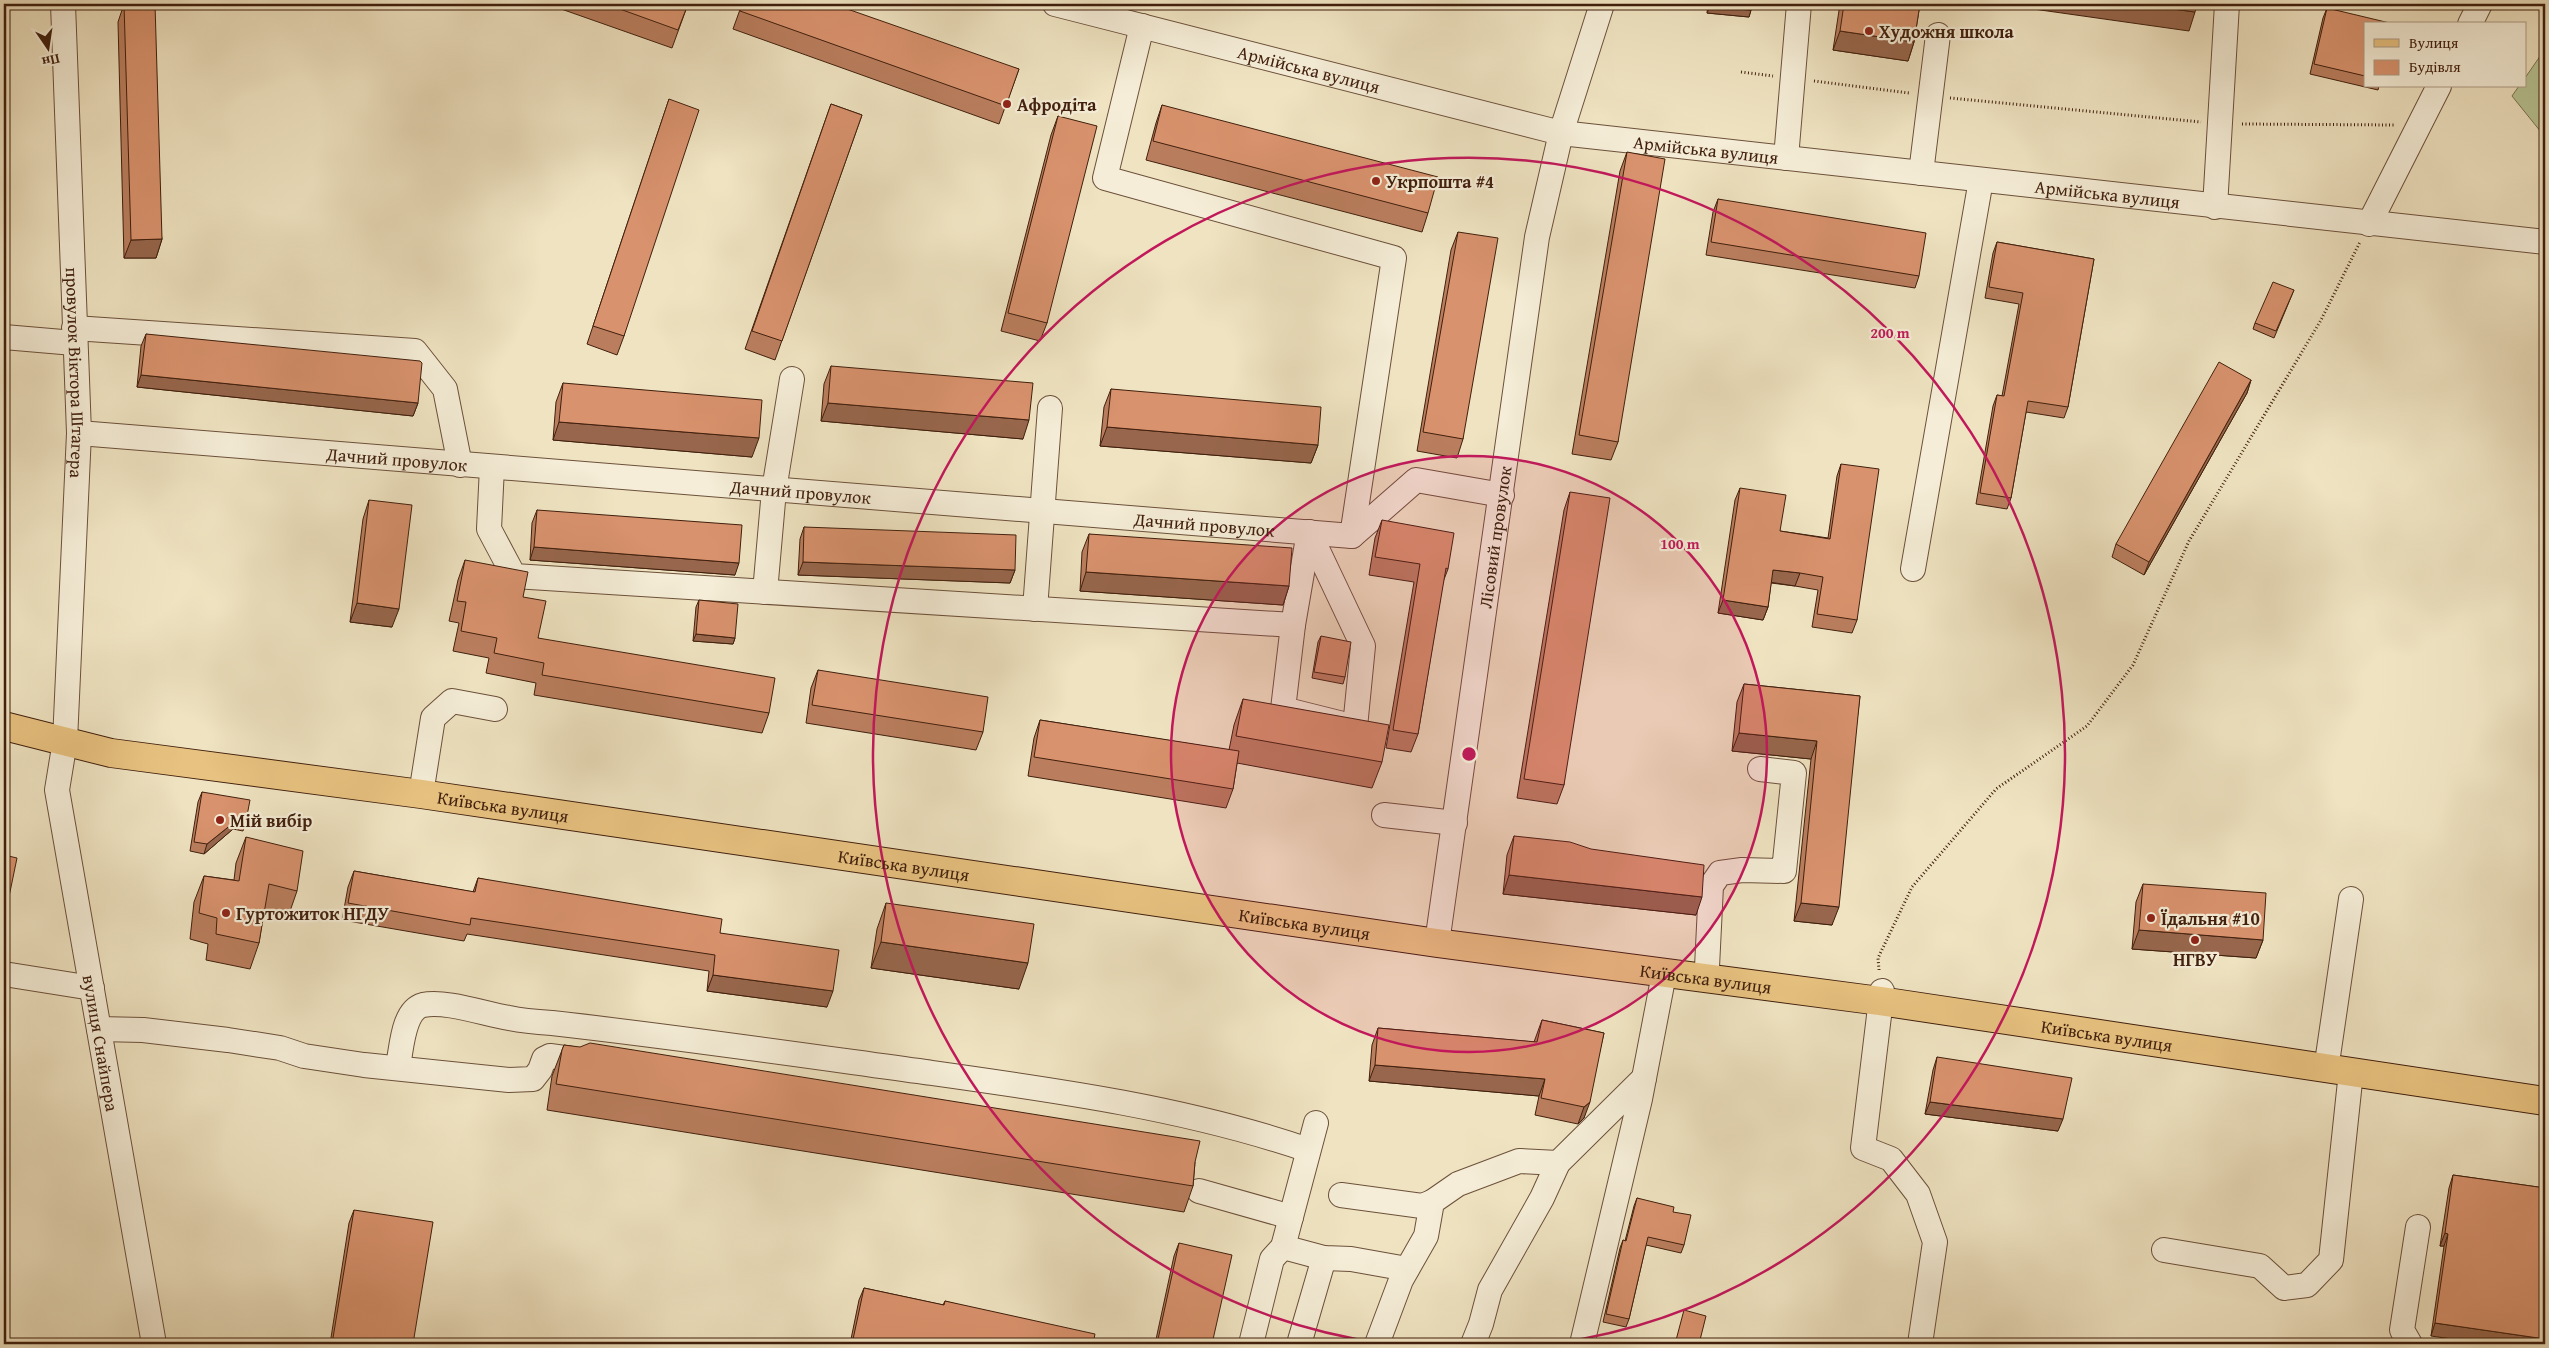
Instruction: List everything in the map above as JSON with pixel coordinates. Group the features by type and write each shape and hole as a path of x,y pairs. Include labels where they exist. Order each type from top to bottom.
{"main road":[{"name":"Київська вулиця","path":"4,726 111,753 422,787 1438,937 1664,974 1881,996 2328,1056 2545,1088"},
{"name":"Київська вулиця","path":"1438,937 1707,967 2545,1102"}],"street":[{"name":"провулок Віктора Штагера","path":"63,4 79,433 66,741"},
{"name":"Армійська вулиця","path":"1055,4 1560,133 2545,242"},
{"name":"Лісовий провулок","path":"1438,937 1502,495 1537,236 1560,133 1602,4"},
{"path":"1786,158 1799,4"},
{"path":"2215,206 2227,4"},
{"path":"2471,22 2480,4"},
{"path":"1142,26 1105,178 1394,258 1352,536"},
{"path":"1921,174 1938,35"},
{"path":"2369,224 2438,88"},
{"path":"1913,569 1981,180"},
{"path":"4,337 74,336 415,351 445,389 460,464"},
{"path":"765,592 774,490 792,379"},
{"path":"1035,609 1050,408"},
{"name":"Дачний провулок","path":"79,433 1352,536"},
{"path":"492,467 489,529 514,576 1293,625"},
{"path":"1352,536 1416,480 1502,495"},
{"path":"1309,532 1363,646 1355,727 1283,709 1293,625 1309,532"},
{"path":"422,787 433,718 452,700 495,709"},
{"name":"вулиця Снайпера","path":"66,741 57,790 154,1344"},
{"path":"1707,967 1710,871 1784,871 1794,773 1760,769"},
{"path":"1384,815 1454,822"},
{"path":"2328,1056 2351,899"},
{"path":"4,974 92,988"},
{"path":"1582,1344 1644,1078 1664,974"},
{"path":"1881,996 1863,1148 1891,1159 1918,1194 1935,1242 1920,1344"},
{"path":"399,1060 408,1022 414,1010 422,1006 437,1004 512,1019 700,1040 1030,1087 1201,1120 1280,1140 1308,1150"},
{"path":"99,1029 143,1030 228,1040 280,1048 304,1056 364,1065 509,1080 533,1079 540,1070 544,1058 550,1056 572,1059"},
{"path":"2164,1250 2260,1266 2284,1288 2308,1285 2331,1260 2351,1072"},
{"path":"1473,1344 1481,1324 1490,1290 1542,1198 1558,1163 1644,1078"},
{"path":"1251,1344 1272,1259 1283,1247 1316,1122"},
{"path":"1341,1195 1422,1206 1432,1202 1458,1184 1519,1161 1558,1163"},
{"path":"1199,1191 1291,1217"},
{"path":"1377,1344 1407,1269 1426,1236 1432,1202"},
{"path":"2410,1344 2402,1330 2418,1227"},
{"path":"1283,1247 1324,1258 1351,1258 1407,1269"},
{"path":"1299,1344 1324,1258"}],"path":[{"path":"1741,72 1930,96 2220,124 2419,126"},
{"path":"1881,996 1878,958 1912,887 1996,789 2087,726 2133,666 2189,541 2322,320 2369,224"}],"green space":[{"path":"2545,49 2545,137 2512,96 2518,88 2526,88 2526,77"}],"building":[{"path":"124,4 155,4 162,239 131,240"},
{"path":"606,4 688,4 678,30"},
{"path":"742,4 833,4 1019,69 1006,106 740,11"},
{"path":"1710,4 1752,4 1751,10 1710,7"},
{"path":"1844,4 1920,4 1914,42 1840,31"},
{"path":"2137,4 2197,4 2195,12"},
{"path":"2327,8 2386,22 2364,22 2364,76 2314,64"},
{"path":"669,99 699,110 624,336 593,326"},
{"path":"831,104 862,115 782,341 752,331"},
{"path":"1162,105 1438,177 1428,213 1153,141"},
{"path":"1058,116 1097,126 1047,323 1008,313"},
{"path":"1627,152 1665,159 1618,442 1579,435"},
{"path":"1718,199 1926,233 1919,276 1711,242"},
{"path":"1458,232 1498,238 1463,439 1423,432"},
{"path":"1997,242 2094,259 2068,407 2028,401 2011,498 1980,493 1997,395 2004,396 2023,293 1989,287"},
{"path":"2273,282 2294,290 2276,331 2255,323"},
{"path":"146,334 420,361 422,363 418,403 141,375"},
{"path":"2219,362 2251,380 2149,562 2116,544"},
{"path":"831,366 1033,383 1029,420 828,403"},
{"path":"563,383 762,400 759,438 559,422"},
{"path":"1111,389 1321,407 1318,445 1107,427"},
{"path":"1841,464 1879,469 1857,620 1817,614 1823,577 1800,573 1773,570 1768,607 1723,600 1740,488 1786,495 1780,531 1830,539"},
{"path":"1570,492 1610,498 1564,785 1524,779"},
{"path":"369,500 412,505 399,609 357,603"},
{"path":"537,510 742,525 739,563 534,547"},
{"path":"1382,520 1454,533 1448,569 1446,568 1418,734 1393,730 1420,564 1375,557"},
{"path":"804,527 1016,535 1015,570 803,562"},
{"path":"1089,534 1292,548 1289,586 1086,572"},
{"path":"465,560 528,572 523,597 546,601 538,638 775,678 769,713 542,675 544,663 494,653 497,638 461,631 466,602 457,601"},
{"path":"699,600 738,604 735,638 696,634"},
{"path":"1321,636 1351,642 1345,677 1314,672"},
{"path":"818,670 988,697 983,732 812,705"},
{"path":"1744,684 1860,696 1839,907 1801,903 1817,741 1739,733"},
{"path":"1243,699 1389,725 1382,762 1236,736"},
{"path":"1040,720 1239,751 1233,789 1034,757"},
{"name":"Мій вибір","path":"202,792 250,800 246,821 237,820 207,844 194,842"},
{"path":"1514,836 1570,842 1591,849 1704,865 1702,897 1509,875"},
{"path":"246,837 303,851 297,891 269,884 259,943 216,934 217,918 199,913 204,876 239,881"},
{"path":"4,855 17,858 4,921"},
{"path":"354,871 475,892 478,878 722,919 720,933 839,950 833,991 713,975 715,955 471,918 470,925 348,903"},
{"path":"2143,884 2266,893 2263,940 2139,930"},
{"path":"886,903 1034,924 1028,963 881,942"},
{"path":"1542,1020 1604,1033 1590,1102 1584,1107 1541,1098 1545,1079 1375,1065 1378,1028 1537,1042"},
{"path":"590,1043 1200,1141 1195,1162 1193,1186 556,1084 564,1045 580,1047"},
{"path":"1937,1057 2072,1078 2063,1119 1930,1102"},
{"path":"2453,1175 2545,1188 2545,1339 2435,1323 2448,1234 2445,1233"},
{"path":"1637,1198 1674,1207 1673,1212 1691,1215 1684,1245 1648,1237 1629,1319 1606,1314 1623,1240 1626,1241"},
{"path":"354,1210 433,1222 413,1344 332,1344"},
{"path":"1179,1243 1232,1255 1212,1344 1157,1344"},
{"path":"864,1288 944,1305 945,1301 1095,1334 1093,1344 852,1344"},
{"path":"1684,1310 1706,1316 1699,1344 1675,1344"}],"place":[{"name":"Художня школа","path":"1869,31"},
{"name":"Афродіта","path":"1007,104"},
{"name":"Укрпошта #4","path":"1376,181"},
{"name":"Мій вибір","path":"220,820"},
{"name":"Гуртожиток НГДУ","path":"226,913"},
{"name":"Їдальня #10","path":"2151,918"},
{"name":"НГВУ","path":"2195,940"}]}
